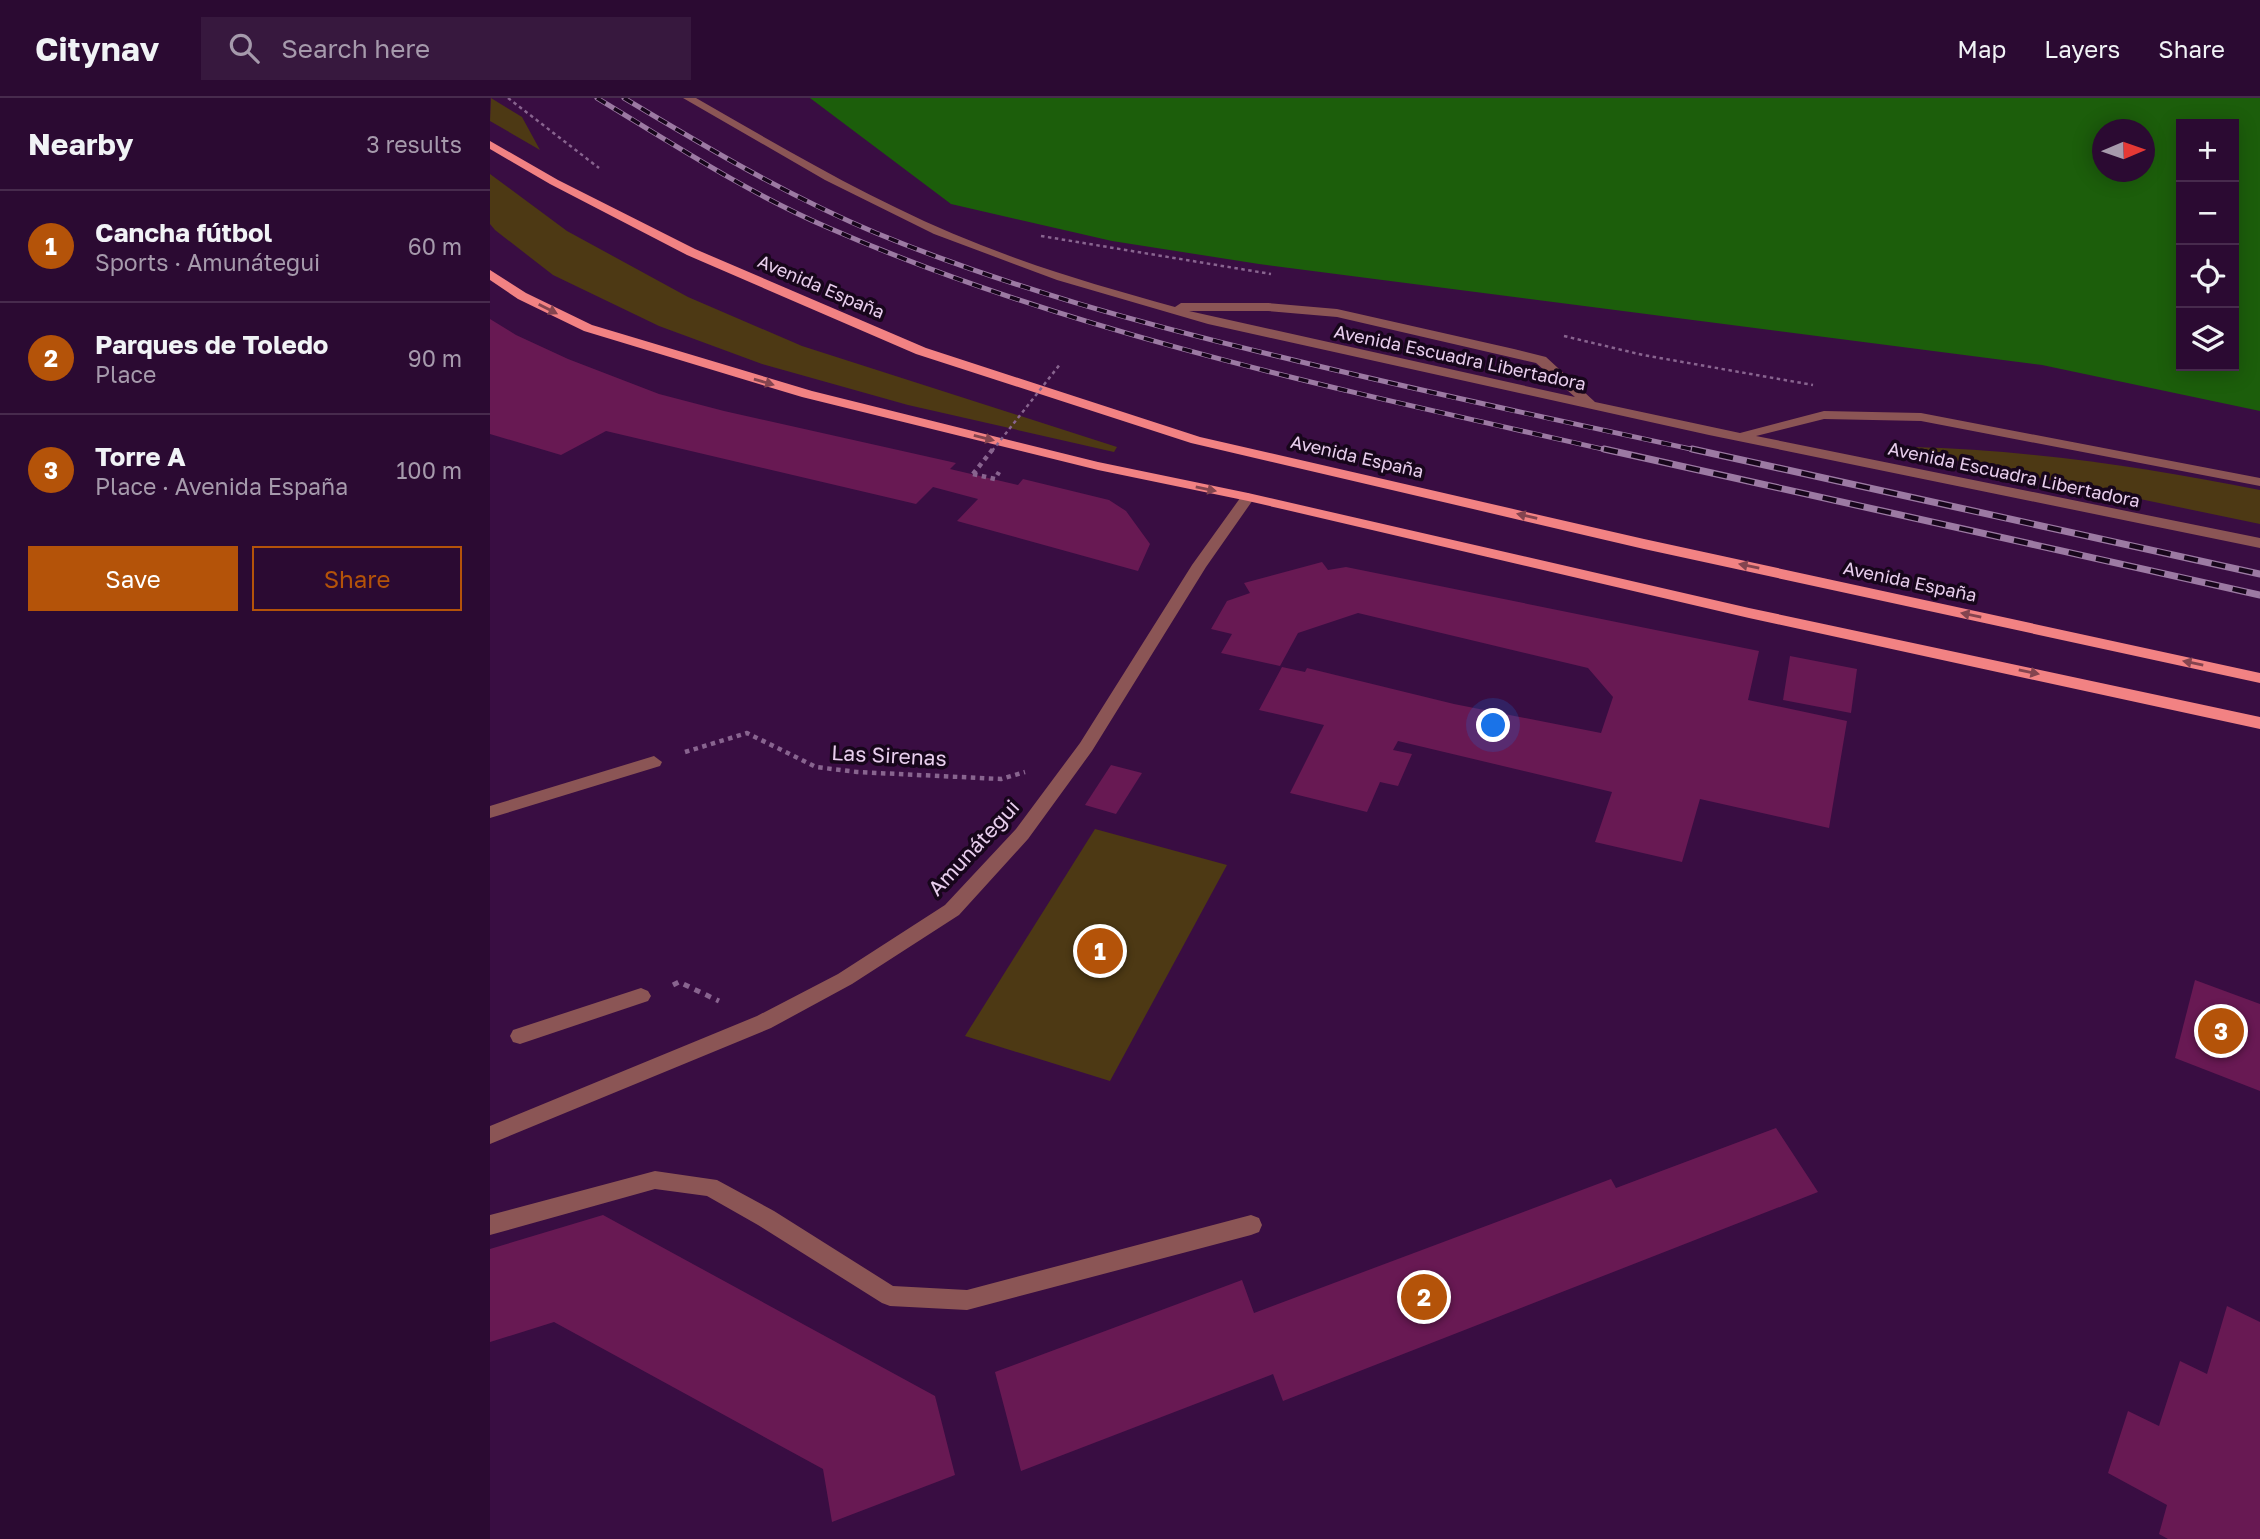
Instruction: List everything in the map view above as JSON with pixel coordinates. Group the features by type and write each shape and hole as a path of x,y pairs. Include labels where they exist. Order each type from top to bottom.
{"main road":[{"name":"Avenida España","path":"490,144 575,194 691,252 908,346 1196,440 1644,544 2260,678"},
{"path":"490,274 553,312 598,331 664,353 900,417 1098,466 1248,497 1749,613 2260,723"}],"street":[{"name":"Avenida Escuadra Libertadora","path":"688,98 877,203 924,225 1031,268 1167,309 1739,437 2260,543"},
{"path":"1167,309 1212,305 1268,307 1350,316 1541,360 1590,405"},
{"path":"1739,437 1824,415 1921,417 2260,482"},
{"name":"Amunátegui","path":"490,1135 764,1022 845,978 952,910 1013,844 1086,747 1200,565 1248,497"},
{"path":"490,812 654,762"},
{"path":"520,1036 641,996"},
{"path":"490,1225 656,1180 710,1187 890,1296 967,1300 1251,1225"}],"path":[{"path":"1039,235 1272,274"},
{"path":"1564,336 1643,355 1817,386"},
{"path":"973,474 1061,363"},
{"name":"Las Sirenas","path":"654,762 747,733 816,767 858,772 1001,779 1028,771"},
{"path":"641,996 679,982 764,1022"}],"shaded area":[{"path":"491,98 522,117 540,150 490,121"},
{"path":"810,98 2260,98 2260,411 2042,365 1259,264 1112,241 951,204"},
{"path":"490,174 567,231 688,297 802,346 1117,447 1114,452 908,405 762,364 659,326 553,275 495,230 490,224"},
{"path":"1911,447 2087,461 2260,490 2260,524 1928,455"},
{"path":"1095,829 1227,865 1110,1081 965,1036"}],"building":[{"path":"490,319 516,335 568,359 659,394 956,463 950,469 1018,485 1023,479 1109,500 1126,511 1150,544 1138,571 957,521 978,499 933,487 916,504 606,431 561,455 490,434"},
{"path":"1322,562 1328,570 1346,567 1759,651 1748,700 1847,721 1829,828 1700,799 1682,862 1595,842 1612,792 1398,741 1393,750 1412,754 1398,786 1380,782 1367,812 1290,793 1324,725 1259,710 1282,667 1305,672 1307,668 1454,704 1601,733 1613,697 1588,668 1358,613 1298,633 1280,666 1221,653 1232,634 1211,629 1227,601 1250,593 1244,583"},
{"path":"1790,656 1857,669 1851,713 1783,700"},
{"path":"1111,765 1142,773 1116,814 1085,805"},
{"path":"2195,980 2260,1004 2260,1091 2175,1058"},
{"path":"1776,1128 1818,1192 1283,1401 1273,1374 1021,1471 995,1372 1242,1280 1254,1313 1611,1179 1616,1188"},
{"path":"603,1215 935,1396 955,1475 832,1522 823,1469 554,1322 490,1342 490,1249"},
{"path":"2227,1306 2260,1322 2260,1539 2168,1539 2159,1534 2167,1505 2108,1473 2128,1411 2159,1426 2180,1361 2207,1374"}],"railway":[{"path":"597,98 711,167 799,214 922,266 1018,300 1214,358 1611,451"},
{"path":"624,98 748,170 843,219 975,271 1127,318 1281,357 1700,451"},
{"path":"1604,449 2260,595"},
{"path":"1692,449 2260,574"}],"place":[{"name":"Cancha fútbol","path":"1100,951"},
{"name":"Torre A","path":"2221,1031"},
{"name":"Parques de Toledo","path":"1424,1297"}]}
